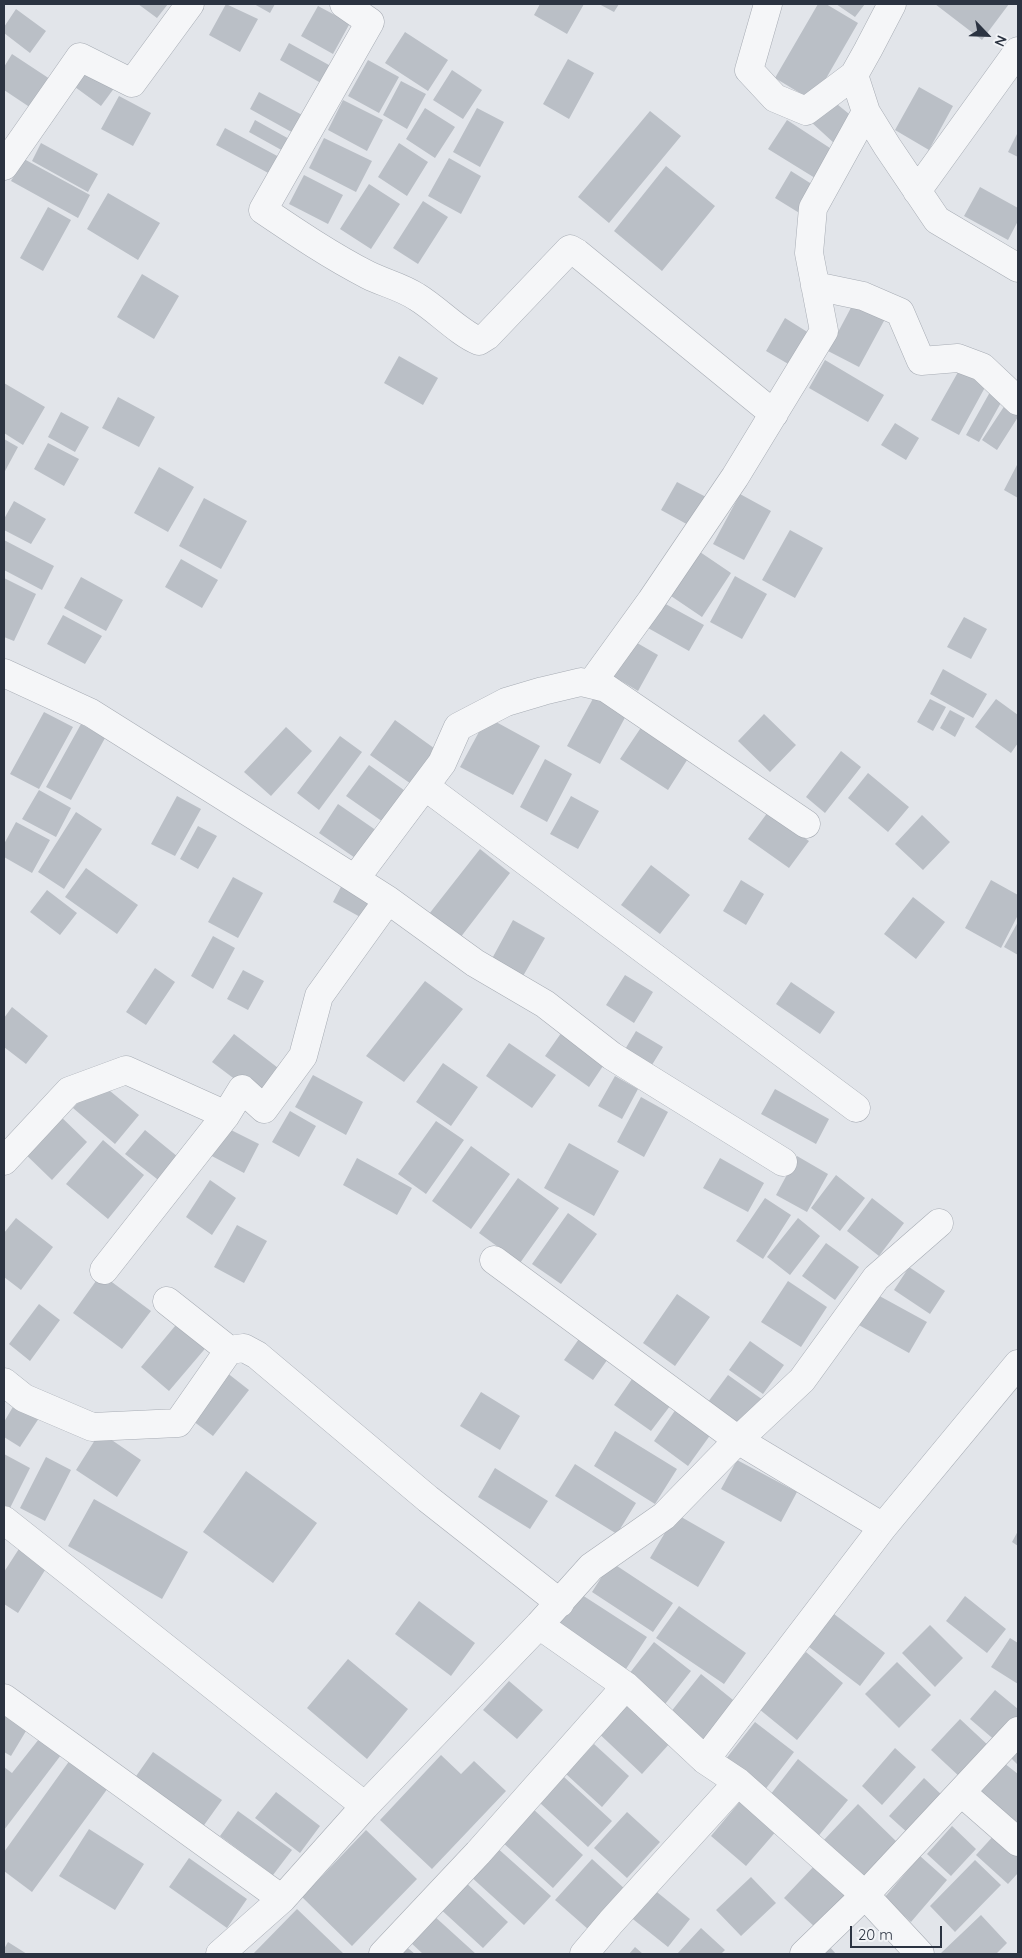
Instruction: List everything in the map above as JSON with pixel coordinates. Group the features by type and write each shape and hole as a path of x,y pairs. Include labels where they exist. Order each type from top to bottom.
{"street":[{"path":"4,166 80,56 132,83 190,4"},
{"path":"344,4 370,22 264,210 326,251 368,274 415,296 441,313 471,338 479,341 487,336 570,249 774,414"},
{"path":"768,4 748,70 775,98 806,111 854,75 892,4"},
{"path":"917,191 1018,51"},
{"path":"854,75 866,112 937,220 1018,268"},
{"path":"591,684 656,594 735,477 824,331 809,252 813,208 866,112"},
{"path":"816,286 862,296 900,312 920,361 958,358 982,367 1018,400"},
{"path":"4,674 91,713 388,900 475,963 546,1004 612,1056 783,1162"},
{"path":"354,879 426,787 442,763 458,727 506,702 581,682 606,688 806,824"},
{"path":"426,787 856,1108"},
{"path":"104,1270 226,1115 242,1089 264,1109 304,1056 319,996 388,900"},
{"path":"4,1161 69,1090 126,1070 226,1115"},
{"path":"220,1954 282,1899 365,1806 560,1603 591,1567 664,1516 738,1440 802,1380 876,1278 939,1223"},
{"path":"494,1260 738,1440 883,1527"},
{"path":"167,1301 229,1350 244,1348 257,1355 428,1500 560,1603"},
{"path":"4,1382 24,1398 92,1427 178,1423 229,1350"},
{"path":"705,1760 883,1527 1018,1364"},
{"path":"4,1520 365,1806"},
{"path":"539,1625 626,1686 705,1760 738,1782 865,1895 920,1954"},
{"path":"383,1954 478,1853 626,1686"},
{"path":"4,1698 282,1899"},
{"path":"804,1954 865,1895 962,1793 1018,1730"},
{"path":"584,1954 738,1782"},
{"path":"962,1793 1018,1842"}],"building":[{"path":"138,4 168,4 157,18"},
{"path":"226,4 258,19 240,52 209,35"},
{"path":"254,4 275,4 270,13"},
{"path":"540,4 584,4 567,34 534,15"},
{"path":"599,4 619,4 614,12"},
{"path":"818,4 826,4 858,23 813,101 775,78"},
{"path":"836,4 865,4 855,17"},
{"path":"935,4 1009,4 982,40"},
{"path":"318,6 350,23 333,54 301,36"},
{"path":"16,9 46,31 30,53 4,33 4,27"},
{"path":"405,32 448,60 428,91 385,63"},
{"path":"289,43 338,70 328,87 280,60"},
{"path":"12,54 56,83 37,112 4,90 4,67"},
{"path":"568,59 594,73 569,119 543,104"},
{"path":"368,60 399,77 379,113 348,96"},
{"path":"88,68 115,87 101,106 75,87"},
{"path":"452,70 482,90 463,119 433,100"},
{"path":"401,81 426,94 407,129 383,115"},
{"path":"919,87 953,106 929,150 895,130"},
{"path":"259,92 306,117 297,135 250,109"},
{"path":"119,96 151,113 133,146 101,129"},
{"path":"343,100 383,120 367,151 328,130"},
{"path":"832,100 854,118 835,144 810,121"},
{"path":"425,108 455,127 435,158 406,139"},
{"path":"477,108 504,122 480,167 453,152"},
{"path":"650,111 681,136 609,223 578,197"},
{"path":"255,120 291,140 285,152 249,132"},
{"path":"787,120 833,150 815,178 768,149"},
{"path":"225,128 281,158 272,175 216,145"},
{"path":"1018,132 1018,157 1008,152"},
{"path":"324,138 372,161 356,192 309,168"},
{"path":"41,143 98,174 88,192 32,161"},
{"path":"399,143 428,162 407,196 378,177"},
{"path":"449,158 481,176 461,214 428,196"},
{"path":"24,159 90,195 78,218 11,181"},
{"path":"666,166 715,206 662,271 614,231"},
{"path":"791,171 818,188 801,214 775,198"},
{"path":"304,175 343,195 328,224 289,204"},
{"path":"369,184 400,204 371,249 340,229"},
{"path":"980,187 1018,208 1018,221 1008,240 964,216"},
{"path":"108,193 160,223 138,260 87,229"},
{"path":"423,201 448,217 418,264 393,248"},
{"path":"48,207 71,220 43,271 20,258"},
{"path":"142,274 179,296 154,339 117,317"},
{"path":"854,302 885,319 859,367 828,351"},
{"path":"785,318 809,333 790,365 766,351"},
{"path":"399,356 438,378 423,405 384,383"},
{"path":"825,360 884,395 868,422 809,388"},
{"path":"962,365 989,380 959,435 931,420"},
{"path":"4,383 45,407 23,445 4,433"},
{"path":"990,392 1003,399 979,442 966,435"},
{"path":"118,397 155,417 139,447 102,428"},
{"path":"1007,402 1018,410 1018,417 997,450 982,440"},
{"path":"61,412 89,427 75,452 48,437"},
{"path":"895,423 919,438 906,460 881,445"},
{"path":"4,439 18,447 4,473"},
{"path":"48,443 79,459 64,486 34,469"},
{"path":"1018,463 1018,498 1004,490"},
{"path":"159,467 194,487 168,532 134,513"},
{"path":"677,482 708,498 692,527 661,510"},
{"path":"740,494 771,511 744,560 713,544"},
{"path":"204,498 247,521 221,569 179,546"},
{"path":"14,501 46,519 31,544 4,530 4,519"},
{"path":"790,530 823,548 795,598 762,580"},
{"path":"4,540 54,566 42,590 4,570"},
{"path":"700,552 731,573 702,617 671,596"},
{"path":"181,559 218,580 202,608 165,587"},
{"path":"735,576 767,594 742,639 710,622"},
{"path":"81,577 123,600 106,631 64,608"},
{"path":"4,578 36,594 14,641 4,637"},
{"path":"662,602 704,625 689,651 648,628"},
{"path":"63,615 102,636 85,664 47,644"},
{"path":"964,617 987,629 971,659 947,647"},
{"path":"632,640 658,655 638,691 613,676"},
{"path":"943,669 987,694 973,718 930,694"},
{"path":"595,695 628,712 600,764 567,746"},
{"path":"930,699 946,707 933,731 917,722"},
{"path":"996,699 1018,715 1018,743 1011,753 975,727"},
{"path":"950,710 965,718 955,737 940,728"},
{"path":"44,712 73,727 39,789 10,774"},
{"path":"764,714 796,745 770,772 738,741"},
{"path":"487,717 540,746 513,795 460,767"},
{"path":"395,720 438,751 414,786 370,755"},
{"path":"81,724 105,738 71,800 46,787"},
{"path":"642,726 689,757 668,790 620,759"},
{"path":"286,727 312,751 271,796 244,772"},
{"path":"340,736 362,752 319,810 297,793"},
{"path":"841,751 861,767 825,813 806,797"},
{"path":"545,759 572,774 547,822 520,807"},
{"path":"369,765 408,793 386,824 346,796"},
{"path":"868,773 909,807 888,832 848,798"},
{"path":"39,790 71,808 56,837 22,819"},
{"path":"177,796 201,809 175,856 151,844"},
{"path":"571,796 599,811 578,849 550,834"},
{"path":"338,804 380,833 361,862 319,833"},
{"path":"76,812 102,829 64,889 38,872"},
{"path":"768,812 809,841 789,868 748,839"},
{"path":"922,815 950,842 923,870 895,844"},
{"path":"16,822 50,840 32,873 4,857 4,844"},
{"path":"198,826 217,836 198,869 180,859"},
{"path":"480,849 510,873 460,938 429,914"},
{"path":"651,865 690,895 660,934 621,905"},
{"path":"86,868 138,905 117,934 65,897"},
{"path":"233,877 263,893 238,938 208,922"},
{"path":"741,880 764,894 746,925 723,911"},
{"path":"991,880 1018,895 1018,915 1001,948 965,928"},
{"path":"344,881 374,897 362,918 333,902"},
{"path":"47,890 77,913 60,935 30,912"},
{"path":"913,897 945,922 916,959 884,934"},
{"path":"513,920 545,938 519,983 488,966"},
{"path":"1018,922 1018,955 1004,947"},
{"path":"213,936 235,948 213,989 191,976"},
{"path":"155,968 175,982 146,1025 126,1012"},
{"path":"243,970 264,981 248,1010 227,999"},
{"path":"625,975 653,992 634,1023 606,1005"},
{"path":"425,981 463,1009 404,1082 366,1056"},
{"path":"791,982 835,1012 820,1034 776,1004"},
{"path":"12,1007 48,1036 26,1064 4,1047 4,1018"},
{"path":"564,1029 607,1060 589,1087 545,1056"},
{"path":"636,1031 663,1047 647,1073 621,1056"},
{"path":"234,1034 282,1071 261,1099 212,1062"},
{"path":"509,1043 556,1075 532,1108 486,1076"},
{"path":"443,1063 478,1087 451,1126 416,1102"},
{"path":"313,1075 363,1102 346,1135 295,1107"},
{"path":"615,1076 638,1089 622,1119 598,1106"},
{"path":"98,1081 139,1115 115,1144 73,1108"},
{"path":"775,1089 829,1119 816,1144 761,1114"},
{"path":"641,1097 668,1112 644,1157 617,1142"},
{"path":"54,1110 87,1142 52,1180 19,1148"},
{"path":"290,1111 316,1126 299,1157 272,1142"},
{"path":"436,1121 464,1140 426,1194 398,1174"},
{"path":"223,1126 259,1144 244,1173 208,1154"},
{"path":"145,1130 183,1161 166,1186 125,1154"},
{"path":"103,1140 144,1175 108,1219 66,1184"},
{"path":"569,1143 619,1171 594,1216 544,1188"},
{"path":"471,1146 510,1174 471,1229 432,1201"},
{"path":"797,1156 828,1174 807,1212 776,1195"},
{"path":"357,1158 412,1188 397,1215 343,1185"},
{"path":"720,1158 764,1183 748,1212 703,1188"},
{"path":"836,1175 865,1198 840,1231 811,1208"},
{"path":"518,1178 559,1208 520,1263 479,1233"},
{"path":"210,1180 236,1198 212,1235 186,1217"},
{"path":"765,1198 791,1215 763,1259 736,1241"},
{"path":"872,1198 904,1223 879,1256 847,1231"},
{"path":"568,1213 597,1234 561,1284 532,1264"},
{"path":"16,1218 53,1247 21,1290 4,1277 4,1233"},
{"path":"798,1218 820,1236 790,1275 767,1257"},
{"path":"237,1225 267,1241 244,1283 214,1267"},
{"path":"826,1243 859,1267 835,1300 802,1276"},
{"path":"909,1267 945,1291 930,1314 894,1290"},
{"path":"101,1274 151,1311 122,1349 73,1313"},
{"path":"788,1281 827,1307 801,1347 761,1322"},
{"path":"874,1293 927,1322 909,1353 857,1324"},
{"path":"677,1294 710,1317 675,1366 643,1343"},
{"path":"39,1304 60,1320 30,1361 9,1344"},
{"path":"180,1320 209,1344 169,1391 141,1367"},
{"path":"581,1336 610,1356 593,1380 564,1360"},
{"path":"750,1341 784,1365 763,1394 729,1370"},
{"path":"226,1372 249,1390 213,1436 189,1418"},
{"path":"728,1375 763,1400 744,1427 708,1402"},
{"path":"632,1379 670,1406 651,1431 614,1405"},
{"path":"481,1392 520,1416 500,1450 460,1426"},
{"path":"17,1400 41,1415 20,1447 4,1437 4,1422"},
{"path":"676,1409 711,1434 688,1466 654,1441"},
{"path":"615,1431 677,1469 655,1504 594,1466"},
{"path":"100,1432 141,1460 117,1497 76,1470"},
{"path":"4,1454 30,1468 10,1508 4,1505"},
{"path":"46,1457 71,1470 45,1521 20,1508"},
{"path":"737,1460 797,1492 781,1522 721,1489"},
{"path":"575,1464 636,1503 617,1534 555,1496"},
{"path":"495,1468 548,1501 530,1529 478,1497"},
{"path":"246,1471 317,1523 273,1583 203,1532"},
{"path":"94,1499 188,1552 162,1599 68,1546"},
{"path":"676,1514 725,1542 698,1587 650,1558"},
{"path":"1018,1531 1018,1546 1012,1542"},
{"path":"24,1541 52,1559 18,1613 4,1604 4,1572"},
{"path":"611,1562 673,1603 653,1632 592,1592"},
{"path":"579,1593 647,1637 624,1672 556,1628"},
{"path":"965,1596 1006,1629 987,1653 946,1621"},
{"path":"419,1601 475,1643 451,1676 395,1634"},
{"path":"679,1606 746,1653 724,1684 656,1638"},
{"path":"834,1614 885,1653 860,1686 809,1647"},
{"path":"930,1625 963,1658 935,1687 902,1653"},
{"path":"1010,1638 1018,1643 1018,1684 991,1667"},
{"path":"654,1642 691,1671 662,1708 625,1679"},
{"path":"806,1652 843,1683 797,1740 759,1709"},
{"path":"348,1659 408,1709 367,1759 307,1708"},
{"path":"897,1662 931,1695 899,1728 865,1694"},
{"path":"701,1674 738,1704 707,1742 670,1713"},
{"path":"509,1681 543,1710 517,1739 483,1710"},
{"path":"995,1690 1018,1709 1018,1717 997,1742 970,1719"},
{"path":"621,1696 671,1742 642,1774 593,1728"},
{"path":"4,1710 29,1726 11,1756 4,1752"},
{"path":"960,1719 990,1747 961,1778 931,1750"},
{"path":"755,1722 794,1752 764,1791 725,1760"},
{"path":"39,1739 61,1755 4,1830 4,1767 12,1773"},
{"path":"1018,1743 1018,1765 1008,1755"},
{"path":"594,1744 629,1776 602,1807 566,1774"},
{"path":"895,1748 916,1767 882,1805 862,1786"},
{"path":"153,1752 222,1800 202,1828 134,1779"},
{"path":"441,1755 461,1774 474,1761 506,1791 432,1869 380,1820"},
{"path":"798,1759 848,1800 816,1839 767,1799"},
{"path":"70,1760 108,1788 32,1892 4,1871 4,1852"},
{"path":"1004,1763 1018,1774 1018,1824 979,1794"},
{"path":"564,1777 612,1821 588,1847 540,1803"},
{"path":"924,1778 944,1797 909,1834 889,1816"},
{"path":"276,1792 320,1826 300,1853 255,1818"},
{"path":"742,1799 778,1829 746,1866 711,1836"},
{"path":"858,1804 899,1844 864,1881 823,1841"},
{"path":"532,1808 583,1855 553,1888 501,1841"},
{"path":"238,1811 292,1850 273,1875 220,1836"},
{"path":"627,1812 660,1842 627,1878 594,1848"},
{"path":"952,1826 976,1849 951,1876 927,1854"},
{"path":"89,1829 144,1864 115,1910 59,1876"},
{"path":"366,1830 417,1879 352,1946 302,1897"},
{"path":"996,1833 1018,1853 1018,1873 1008,1884 976,1855"},
{"path":"495,1846 551,1896 524,1925 469,1875"},
{"path":"920,1856 947,1880 911,1922 884,1898"},
{"path":"189,1858 247,1899 227,1928 169,1887"},
{"path":"592,1859 626,1890 589,1930 555,1900"},
{"path":"975,1860 1001,1885 955,1932 930,1906"},
{"path":"816,1864 849,1894 817,1929 784,1898"},
{"path":"751,1877 776,1903 741,1936 716,1910"},
{"path":"462,1879 508,1922 483,1948 437,1906"},
{"path":"652,1888 690,1919 668,1947 629,1916"},
{"path":"297,1909 344,1954 253,1954"},
{"path":"433,1915 476,1954 423,1954 409,1941"},
{"path":"981,1915 1007,1943 996,1954 941,1953"},
{"path":"701,1928 725,1950 721,1954 677,1954"},
{"path":"8,1942 27,1954 4,1954 4,1949"},
{"path":"403,1944 415,1954 394,1954"},
{"path":"829,1946 836,1954 820,1954"},
{"path":"635,1947 643,1954 629,1954"}]}
